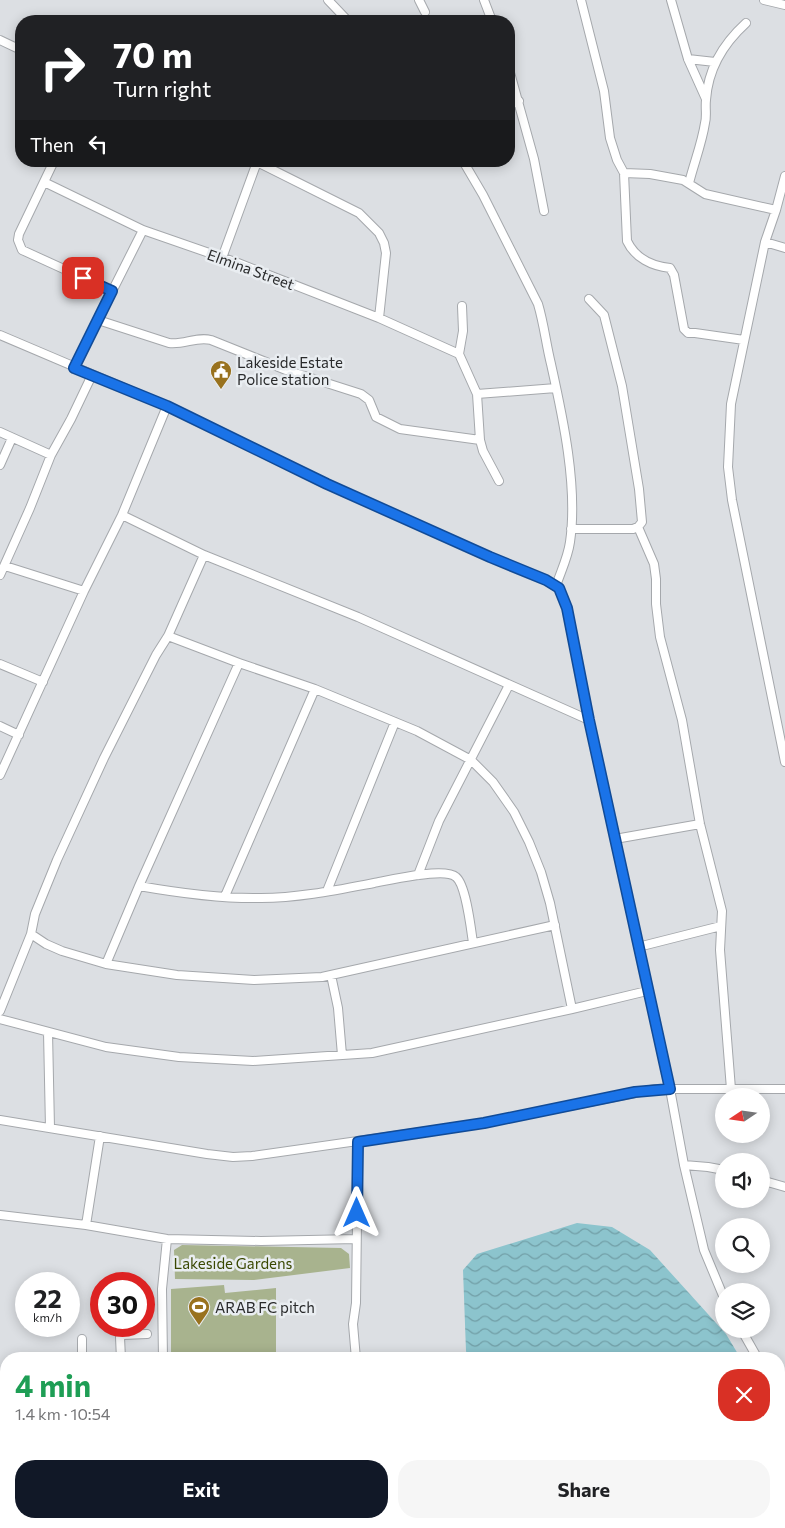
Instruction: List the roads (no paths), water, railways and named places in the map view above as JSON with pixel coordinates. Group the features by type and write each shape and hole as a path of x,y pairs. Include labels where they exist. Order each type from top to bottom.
{"street":[{"path":"328,0 342,15"},
{"path":"419,0 425,12"},
{"path":"484,0 490,15"},
{"path":"581,0 604,90 610,138 617,160 624,173 626,241 644,260 655,267 670,268 674,275 684,329 688,333 695,332 744,340"},
{"path":"671,0 688,59 706,99"},
{"path":"764,0 785,5"},
{"path":"689,183 706,122 706,99 709,79 715,62 735,34 746,23"},
{"path":"0,40 15,47"},
{"path":"688,59 715,62"},
{"path":"515,88 534,159 544,211"},
{"path":"515,102 519,101"},
{"path":"51,167 19,234 18,240 22,250 112,291"},
{"path":"222,258 254,167"},
{"path":"266,167 359,213 379,233 386,253 379,318"},
{"path":"467,167 483,195 538,304 543,320 567,453 572,502 568,552 556,586"},
{"path":"624,173 683,180 705,194 776,210"},
{"path":"785,176 765,242 731,404 728,467 732,500 785,762"},
{"name":"Elmina Street","path":"44,182 143,230 379,318 459,354"},
{"path":"74,368 143,230"},
{"path":"765,242 785,248"},
{"path":"571,529 633,529 642,522 639,488 622,386 604,315 589,299"},
{"path":"462,306 463,331 459,354 477,394 480,440 483,451 499,481"},
{"path":"98,320 170,343 183,343 200,339 211,340 286,370 361,394 369,400 376,417 400,430 480,440"},
{"path":"0,335 167,406 327,484 556,586 562,593 567,608 647,991 670,1089 684,1165 704,1250 718,1283"},
{"path":"0,575 51,455 92,375"},
{"path":"477,394 556,388"},
{"path":"0,775 84,591 122,515 167,406"},
{"path":"0,432 51,455"},
{"path":"0,465 12,438"},
{"path":"122,515 204,555 358,617 589,720"},
{"path":"638,527 654,564 660,637 682,720 700,824 721,903 720,950 731,1088"},
{"path":"0,1012 31,934 35,914 57,860 104,758 156,655 168,636 204,555"},
{"path":"5,566 84,591"},
{"path":"168,636 315,689 417,731 471,760 493,782 514,812 529,842 541,872 550,903 572,1009"},
{"path":"106,964 239,663"},
{"path":"0,664 43,682"},
{"path":"418,875 439,821 509,685"},
{"path":"225,896 315,689"},
{"path":"327,891 395,722"},
{"path":"0,726 19,735"},
{"path":"615,839 700,824"},
{"path":"139,886 179,893 261,898 327,891 418,875 449,873 456,876 460,881 467,904 473,943"},
{"path":"31,934 46,944 62,951 106,964 177,975 254,980 322,977 555,925"},
{"path":"638,947 722,926"},
{"path":"331,975 338,1008 342,1055"},
{"path":"0,1019 106,1047 179,1057 253,1061 372,1053 647,991"},
{"path":"48,1032 50,1128"},
{"path":"0,1120 233,1157 269,1155 484,1123 635,1092 670,1089 715,1089"},
{"path":"770,1089 785,1089"},
{"path":"86,1225 100,1136"},
{"path":"355,1352 353,1324 356,1303 358,1142"},
{"path":"684,1165 715,1169"},
{"path":"770,1183 785,1187"},
{"path":"0,1214 86,1225 167,1239 261,1241 356,1239"},
{"path":"163,1352 162,1289 167,1239"},
{"path":"120,1337 121,1352"},
{"path":"746,1338 754,1352"},
{"path":"82,1340 82,1352"}],"water":[{"path":"577,1223 612,1227 650,1250 715,1322 715,1338 728,1338 737,1352 466,1352 463,1270 477,1254"}],"place":[{"name":"Lakeside Estate Police station","path":"221,390"},
{"name":"ARAB FC pitch","path":"199,1326"}],"park label":[{"name":"Lakeside Gardens","path":"233,1263"}]}
